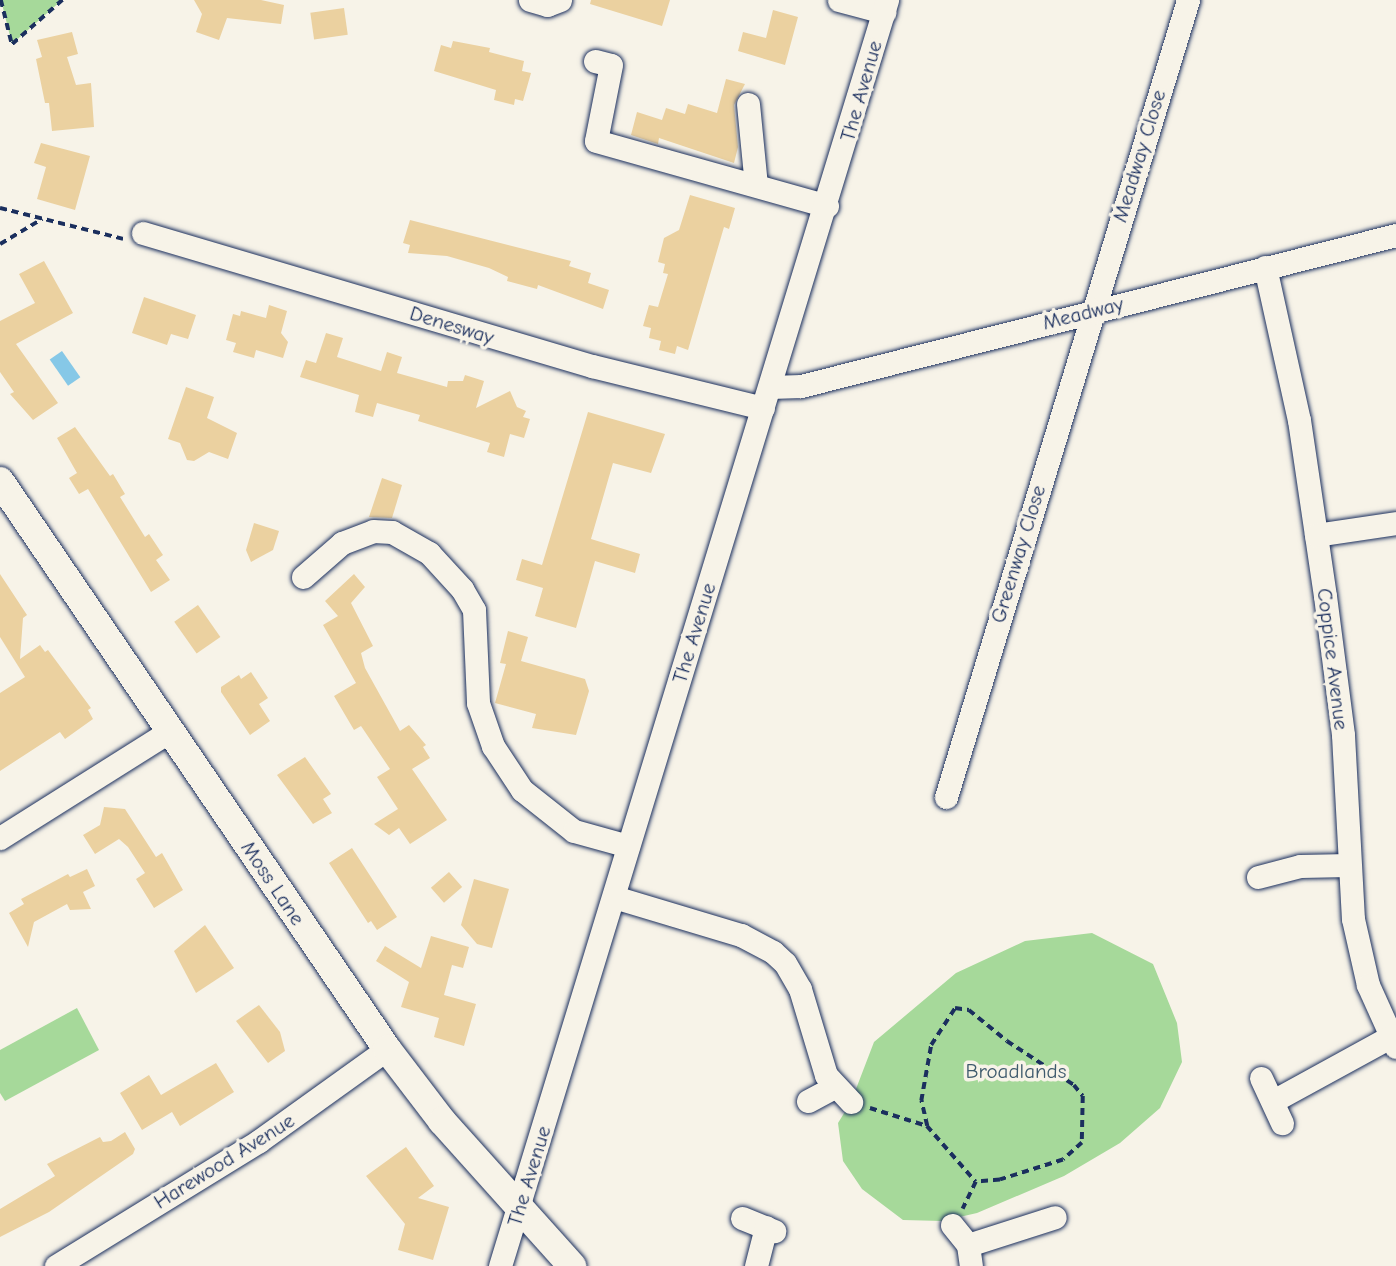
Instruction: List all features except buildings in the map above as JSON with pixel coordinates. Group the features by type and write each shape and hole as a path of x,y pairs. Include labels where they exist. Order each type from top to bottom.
{"street":[{"path":"530,0 547,5 560,0"},
{"path":"839,0 885,6"},
{"name":"Meadway Close","path":"1090,311 1188,0"},
{"name":"The Avenue","path":"500,1266 827,206 885,6"},
{"path":"594,61 611,65 596,141 827,206"},
{"path":"748,104 756,186"},
{"name":"Denesway","path":"143,233 592,366 767,397"},
{"name":"Meadway","path":"767,397 1090,311 1396,235"},
{"name":"Coppice Avenue","path":"1265,267 1299,420 1316,535 1343,735 1349,865 1360,954 1393,1042"},
{"name":"Greenway Close","path":"946,797 1090,311"},
{"name":"Moss Lane","path":"1,484 387,1049 442,1121 572,1266"},
{"path":"1316,535 1396,523"},
{"path":"303,577 342,543 373,531 392,532 429,553 462,589 474,610 478,702 493,746 522,790 575,831 628,846"},
{"path":"0,838 170,731"},
{"path":"1258,877 1300,866 1349,865"},
{"path":"614,897 741,935 786,963 800,989 818,1058 843,1094 808,1101"},
{"path":"1273,1101 1393,1042"},
{"name":"Harewood Avenue","path":"56,1266 259,1141 387,1049"},
{"path":"1261,1078 1282,1123"},
{"path":"952,1225 970,1256 1055,1217"},
{"path":"743,1218 770,1229 756,1266"}],"path":[{"path":"1,0 12,44 62,0"},
{"path":"0,208 129,241 143,233"},
{"path":"0,244 42,219"},
{"path":"955,1008 969,1010 1007,1041 1074,1085 1083,1096 1082,1143 1063,1160 1000,1180 976,1182 927,1126 920,1101 931,1045 955,1008"},
{"path":"843,1094 927,1126"},
{"path":"952,1225 976,1182"}],"green space":[{"path":"1,0 62,0 12,44"},
{"name":"Broadlands","path":"1092,933 1153,964 1177,1023 1182,1062 1160,1108 1120,1143 1064,1176 977,1213 942,1221 903,1220 862,1189 843,1161 838,1123 851,1102 874,1042 956,973 1025,941"},
{"path":"77,1008 99,1050 5,1101 0,1093 0,1050"}],"water":[{"path":"62,351 80,377 68,386 50,360"}]}
